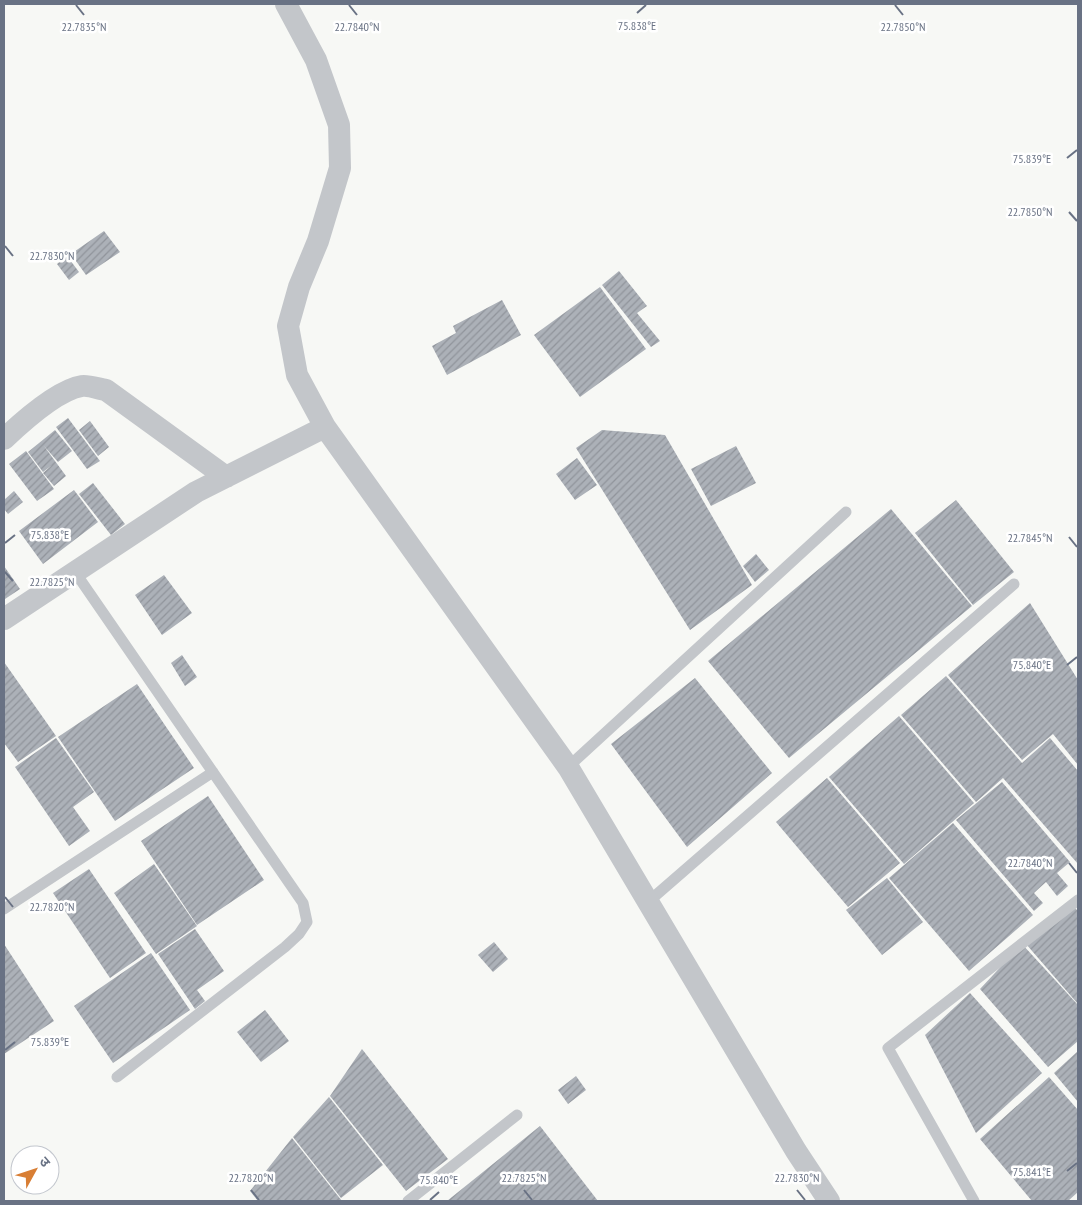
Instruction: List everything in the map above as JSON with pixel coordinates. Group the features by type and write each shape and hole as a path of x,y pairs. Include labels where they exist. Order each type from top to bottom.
{"street":[{"path":"286,4 316,60 339,124 340,168 318,241 299,287 288,326 296,375 325,427 568,767 796,1151 829,1201"},
{"path":"4,439 21,423 65,391 84,385 106,390 226,477"},
{"path":"4,619 196,492 325,427"}],"lane":[{"path":"568,767 846,512"},
{"path":"75,572 303,903 307,922 299,934 285,947 117,1077"},
{"path":"648,902 1014,584"},
{"path":"4,909 213,772"},
{"path":"974,1201 888,1048 1078,900"},
{"path":"408,1201 517,1115"}],"building":[{"path":"104,231 120,252 86,275 71,254"},
{"path":"67,256 79,272 69,280 57,264"},
{"path":"619,271 647,306 637,313 660,341 651,347 602,285"},
{"path":"600,287 646,349 580,397 534,335"},
{"path":"502,300 521,335 447,375 432,346 456,333 453,326"},
{"path":"68,418 100,461 87,469 56,427"},
{"path":"90,421 109,447 98,456 79,430"},
{"path":"55,430 72,451 58,462 44,446 66,476 54,486 43,473 52,465 43,472 28,452"},
{"path":"602,430 665,435 752,585 690,630 576,448"},
{"path":"736,446 756,483 711,506 691,469"},
{"path":"26,451 54,489 37,501 9,464"},
{"path":"577,458 597,485 575,500 556,474"},
{"path":"93,483 125,524 111,535 79,494"},
{"path":"74,490 98,522 43,564 19,531"},
{"path":"14,491 23,502 8,514 4,509 4,500"},
{"path":"956,500 1014,572 973,605 915,533"},
{"path":"891,509 972,606 789,758 708,661"},
{"path":"756,554 769,570 755,582 743,566"},
{"path":"4,566 20,589 5,599 4,598"},
{"path":"164,575 192,613 162,635 135,595"},
{"path":"1030,603 1078,680 1078,765 1053,734 1022,760 948,675"},
{"path":"182,655 197,677 185,686 171,663"},
{"path":"4,662 56,736 18,762 4,743"},
{"path":"946,676 1022,763 1050,738 1078,771 1078,864 1003,778 976,802 901,715"},
{"path":"695,678 772,773 687,847 611,744"},
{"path":"137,684 194,768 115,821 58,737"},
{"path":"899,716 974,803 904,864 829,777"},
{"path":"56,738 94,792 73,807 90,831 69,846 15,767"},
{"path":"827,778 900,863 848,907 776,822"},
{"path":"1002,782 1070,862 1057,873 1068,886 1057,896 1046,882 1034,893 1043,903 1034,911 956,820"},
{"path":"208,796 264,880 197,925 141,841"},
{"path":"953,823 1033,915 969,971 889,878"},
{"path":"154,864 197,926 156,954 114,893"},
{"path":"89,869 146,953 110,978 53,893"},
{"path":"887,878 923,922 882,955 846,910"},
{"path":"1073,906 1078,911 1078,1004 1026,944"},
{"path":"195,929 224,971 197,990 205,1001 195,1009 158,954"},
{"path":"494,942 508,959 493,972 478,955"},
{"path":"4,944 54,1021 4,1054"},
{"path":"1022,944 1078,1005 1078,1041 1048,1067 980,989"},
{"path":"151,953 190,1010 113,1063 74,1006"},
{"path":"970,993 1042,1073 976,1133 925,1035"},
{"path":"265,1010 289,1041 261,1062 237,1032"},
{"path":"362,1049 448,1159 406,1191 330,1096"},
{"path":"1078,1051 1078,1102 1054,1073"},
{"path":"576,1076 586,1090 568,1104 558,1090"},
{"path":"1049,1077 1078,1110 1078,1192 1068,1201 1032,1201 980,1139"},
{"path":"329,1097 383,1165 341,1198 293,1137"},
{"path":"540,1126 598,1201 447,1201"},
{"path":"292,1138 342,1201 258,1201 250,1191"}]}
